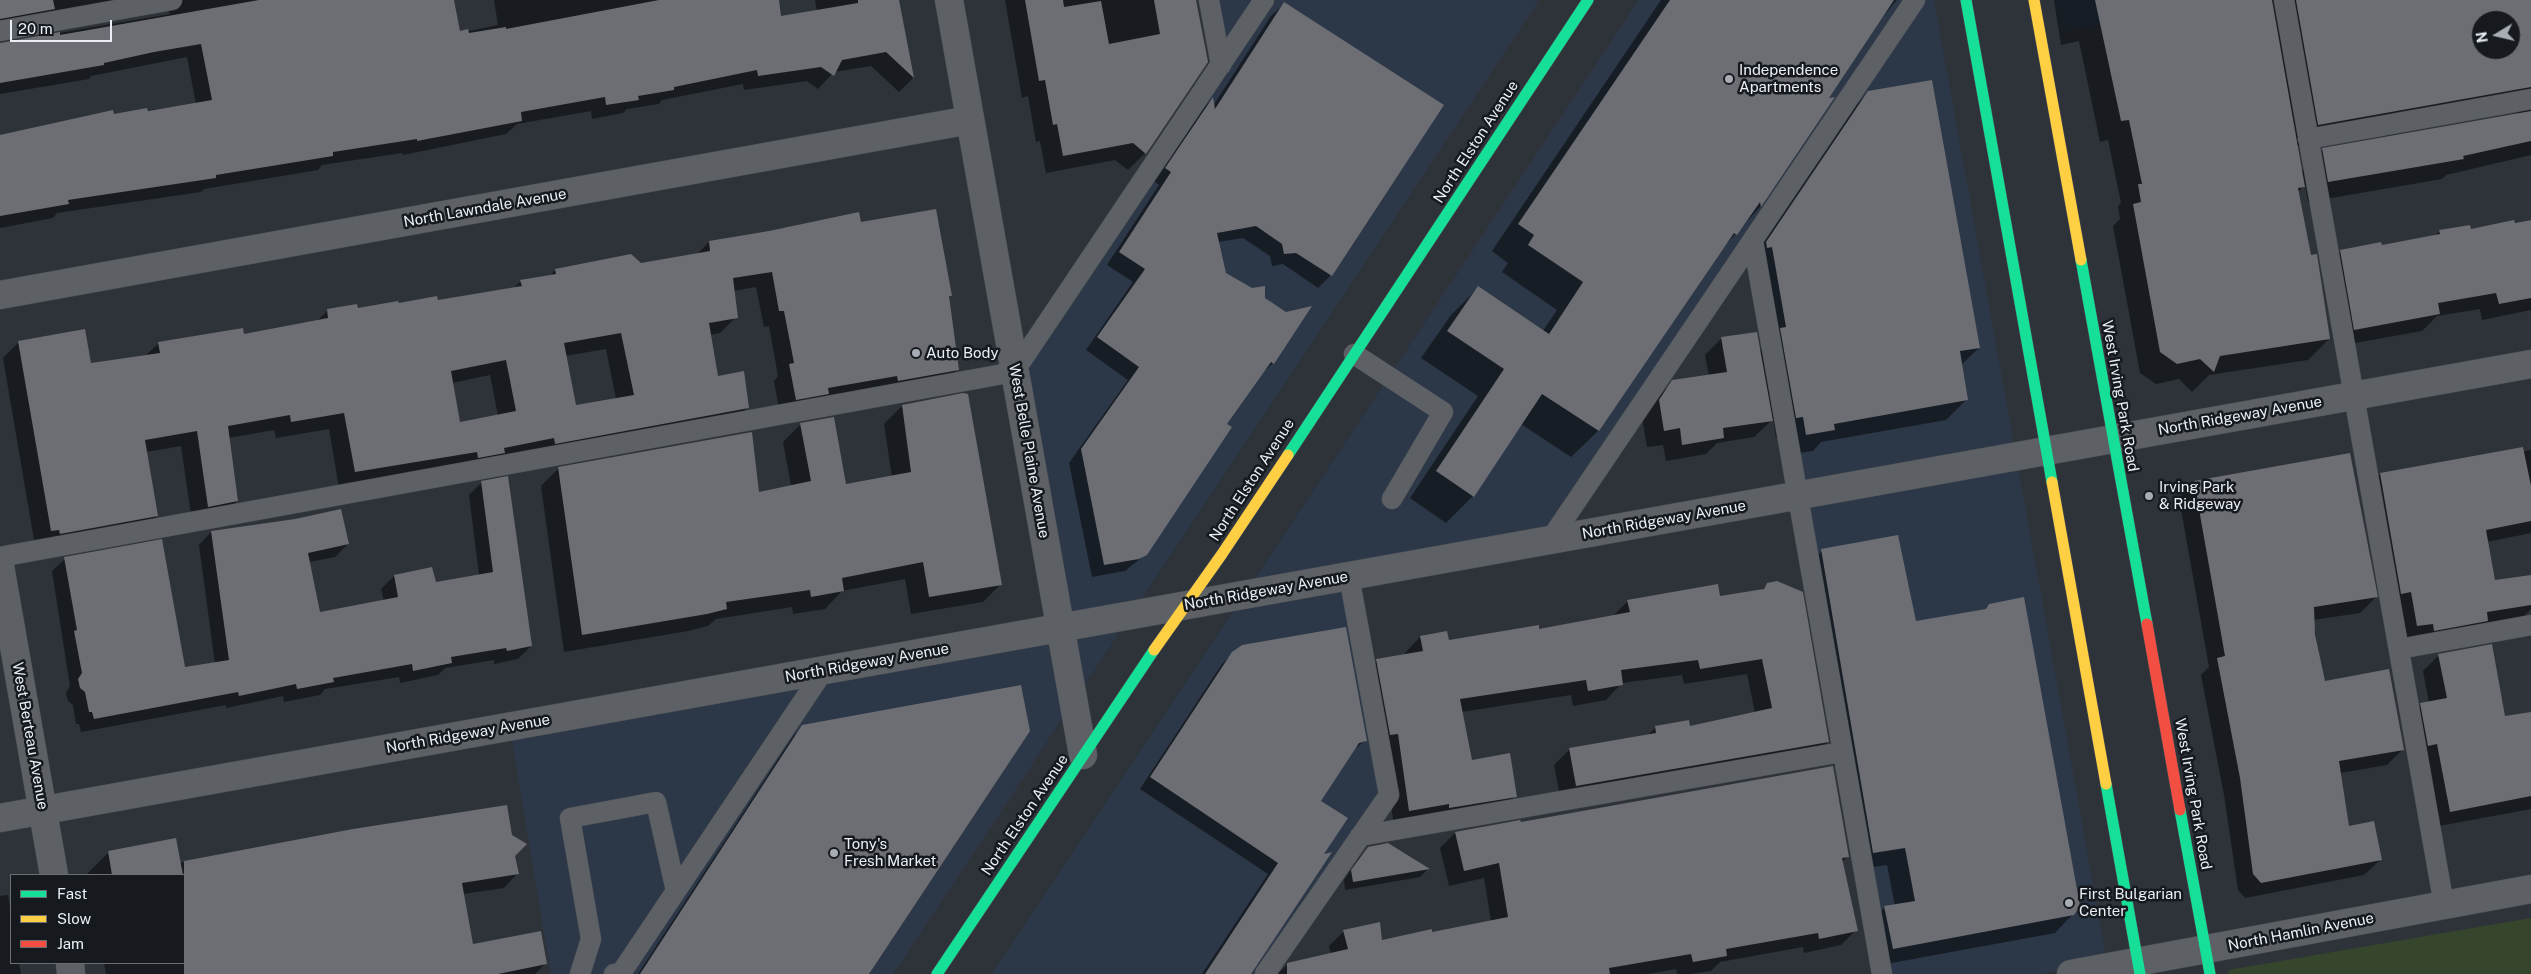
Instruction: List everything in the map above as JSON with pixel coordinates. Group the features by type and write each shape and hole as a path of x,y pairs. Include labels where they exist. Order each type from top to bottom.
{"main road":[{"name":"North Elston Avenue","path":"937,974 1115,705 1186,606 1588,0"},
{"path":"1966,0 2139,968"},
{"name":"West Irving Park Road","path":"2034,0 2208,962"}],"street":[{"name":"West Belle Plaine Avenue","path":"949,0 1083,754"},
{"name":"North Lawndale Avenue","path":"0,295 970,120"},
{"name":"North Ridgeway Avenue","path":"0,818 2531,364"},
{"name":"West Berteau Avenue","path":"0,566 54,874"},
{"name":"North Hamlin Avenue","path":"2071,974 2208,962 2444,905 2531,889"}],"lane":[{"path":"0,31 172,0"},
{"path":"1209,0 1221,65"},
{"path":"0,557 1014,372 1264,0"},
{"path":"1550,540 1915,0"},
{"path":"2284,0 2444,905"},
{"path":"2308,139 2531,99"},
{"path":"1753,241 1796,496 1882,974"},
{"path":"1354,354 1443,412 1392,499"},
{"path":"1266,974 1388,795 1349,576"},
{"path":"2399,649 2531,625"},
{"path":"614,974 621,973 824,670"},
{"path":"1360,836 1842,752"},
{"path":"580,974 591,940 570,818 656,802 676,891"}],"shaded area":[{"path":"1210,0 1539,0 893,974 551,974 511,734 1064,636 1020,377 1222,72"},
{"path":"1639,0 1934,0 2107,962 2039,974 1884,974 1756,230 1544,537 1345,575 1384,790 1257,974 992,974"},
{"path":"2055,0 2252,0 2060,32"}],"green space":[{"path":"2531,918 2531,974 2229,974 2228,970"}],"building":[{"path":"0,0 53,0 55,9 0,19"},
{"path":"259,0 454,0 460,31 468,29 469,33 506,27 506,29 659,0 779,0 781,16 858,3 858,0 899,0 914,78 886,52 842,60 834,76 821,67 758,76 757,70 674,87 674,90 638,96 639,100 606,105 605,97 521,112 522,121 417,141 417,139 333,152 333,156 216,175 216,178 68,200 69,204 0,216 0,135 113,110 114,114 147,108 148,111 212,100 201,44 154,52 104,63 104,65 0,83 0,43 60,32 60,35"},
{"path":"1025,0 1063,0 1064,7 1101,1 1109,44 1160,34 1154,0 1196,0 1208,62 1146,154 1133,143 1063,156 1057,124 1053,125 1045,80 1039,81"},
{"path":"1670,0 1894,0 1829,98 1835,97 1761,207 1760,202 1737,235 1734,233 1599,431 1542,394 1474,497 1436,471 1504,369 1447,331 1478,286 1549,334 1583,282 1528,245 1534,235 1518,224"},
{"path":"2095,0 2272,0 2305,187 2298,188 2311,255 2317,254 2330,339 2220,356 2214,372 2200,359 2177,364 2160,352 2133,204 2141,202 2138,184 2142,184 2129,120 2121,121"},
{"path":"2296,0 2531,0 2531,87 2318,125"},
{"path":"1284,2 1444,105 1332,276 1296,253 1284,254 1282,244 1256,226 1217,233 1226,273 1252,288 1265,286 1265,298 1286,312 1312,306 1274,364 1271,362 1227,424 1232,427 1147,555 1139,559 1104,565 1081,449 1139,367 1097,337 1145,269 1119,252 1171,172 1165,168 1213,97 1215,109"},
{"path":"1932,80 1980,348 1960,351 1968,400 1834,424 1835,430 1806,435 1803,417 1796,418 1780,328 1786,327 1772,247 1767,248 1766,242 1868,91"},
{"path":"2531,111 2531,141 2463,156 2464,159 2328,182 2322,148"},
{"path":"936,209 952,296 949,296 959,370 898,381 897,376 828,388 829,394 796,400 789,364 794,363 784,311 779,311 772,272 733,278 738,318 709,323 718,376 744,371 749,408 555,444 554,438 504,448 505,453 478,458 477,452 355,472 344,413 291,422 290,415 228,426 238,501 208,507 197,431 145,440 158,516 60,534 59,530 51,531 18,341 85,329 91,363 160,353 158,342 243,328 244,334 328,318 327,309 357,304 358,308 437,296 438,300 522,286 520,280 556,274 555,269 631,254 641,263 710,251 709,241 769,231 859,212 861,222","holes":["621,333 634,395 576,405 564,343","506,360 516,411 460,422 451,371"]},
{"path":"2514,220 2515,223 2531,220 2531,298 2499,304 2496,293 2438,303 2440,314 2354,330 2340,250 2381,242 2382,245 2440,234 2439,230 2470,225 2471,229"},
{"path":"1757,332 1773,421 1723,428 1724,438 1682,445 1680,428 1664,431 1659,400 1672,380 1727,372 1721,337"},
{"path":"963,393 968,394 1002,585 929,597 923,562 842,578 844,591 811,597 810,590 726,602 727,609 707,614 582,635 558,467 752,432 759,492 811,481 800,423 834,417 846,484 911,472 902,405"},
{"path":"2523,447 2531,486 2531,521 2486,530 2495,580 2531,575 2531,605 2487,612 2488,621 2434,631 2433,624 2417,626 2411,592 2401,594 2380,473"},
{"path":"2350,453 2378,597 2314,607 2315,634 2325,681 2389,669 2404,750 2339,761 2349,826 2374,821 2382,860 2261,883 2253,874 2240,778 2217,658 2225,656 2194,481"},
{"path":"508,476 532,646 507,651 506,648 451,657 452,663 413,671 412,664 333,678 334,682 297,689 296,684 239,696 238,692 94,719 92,712 89,712 85,692 80,688 78,679 82,673 74,631 77,630 64,557 162,539 185,667 229,660 211,531 295,519 341,509 349,544 308,553 320,612 398,597 394,575 432,567 436,582 493,572 481,481"},
{"path":"1898,535 1916,621 1986,609 1989,604 2024,597 2080,906 2074,915 1893,949 1884,906 1915,901 1905,848 1873,853 1821,549"},
{"path":"1777,581 1803,592 1829,742 1576,786 1569,748 1656,733 1655,726 1689,720 1690,726 1772,708 1762,659 1700,669 1698,660 1621,670 1623,685 1588,691 1586,680 1460,699 1472,760 1510,753 1517,797 1449,808 1449,804 1409,811 1398,734 1390,735 1376,659 1423,651 1420,636 1447,631 1449,640 1539,625 1539,629 1630,612 1627,600 1718,584 1720,596 1764,589 1767,583"},
{"path":"1346,627 1367,741 1359,743 1321,801 1348,818 1324,854 1332,852 1251,974 1205,974 1278,863 1150,777 1232,652 1242,645"},
{"path":"2492,644 2505,716 2531,712 2531,796 2450,812 2437,744 2428,746 2420,703 2447,698 2438,654"},
{"name":"Tony's Fresh Market","path":"1021,685 1030,731 869,974 640,974 802,725"},
{"path":"1833,766 1849,857 1842,858 1858,931 1819,939 1818,933 1726,949 1727,956 1693,962 1691,954 1609,968 1610,974 1287,974 1287,963 1348,949 1343,930 1380,922 1382,940 1432,929 1432,932 1508,917 1499,863 1464,871 1455,832 1520,820 1521,822"},
{"path":"507,805 512,835 527,844 515,856 519,874 462,883 473,944 541,931 547,964 498,974 184,974 184,861 353,829"},
{"path":"176,838 183,874 112,874 108,851"},
{"path":"1388,843 1430,869 1353,882 1351,870 1368,847"}],"traffic: fast":[{"path":"1288,455 1588,0"},
{"path":"1966,0 2052,482"},
{"path":"2081,260 2147,624"},
{"path":"937,974 1154,650"},
{"path":"2106,784 2140,974"},
{"path":"2180,810 2210,974"}],"traffic: slow":[{"path":"2034,0 2081,260"},
{"path":"1154,650 1222,554 1288,455"},
{"path":"2052,482 2106,784"}],"traffic: jam":[{"path":"2147,624 2180,810"}],"place":[{"name":"Independence Apartments","path":"1729,79"},
{"name":"Auto Body","path":"916,353"},
{"name":"Irving Park & Ridgeway","path":"2149,496"},
{"name":"Tony's Fresh Market","path":"834,853"},
{"name":"First Bulgarian Center","path":"2069,903"}]}
